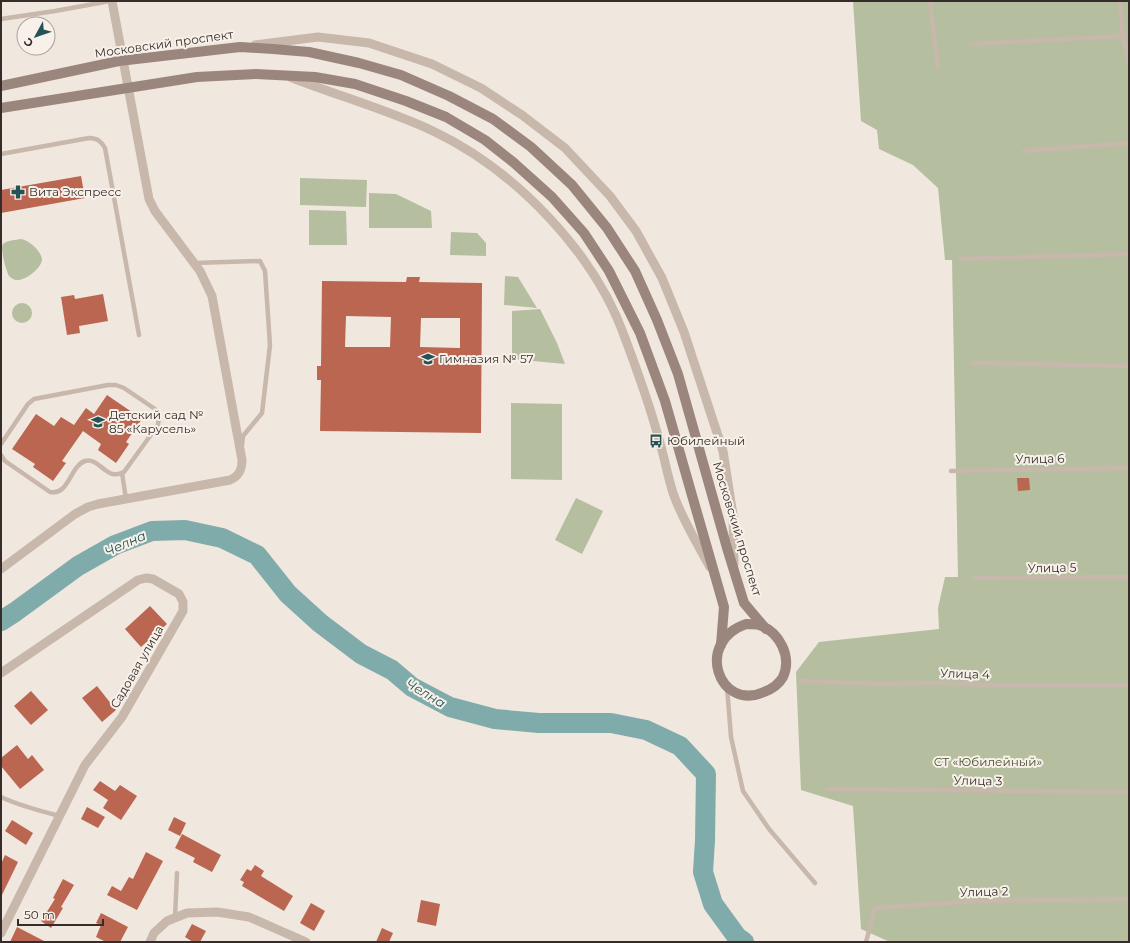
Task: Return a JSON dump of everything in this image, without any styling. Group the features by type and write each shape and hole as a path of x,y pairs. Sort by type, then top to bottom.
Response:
{"main road":[{"name":"Московский проспект","path":"4,85 124,61 240,47 309,52 359,63 401,75 449,96 493,119 531,147 572,185 608,228 635,271 657,320 678,374 744,603 766,629 774,634 785,651 785,672 781,681 772,688 762,693 744,695 727,687"},
{"path":"1,108 205,77 256,74 315,76 355,84 406,101 446,118 485,140 513,162 552,197 584,233 609,271 640,333 665,402 724,607 721,645 716,661 717,670 727,687"},
{"path":"721,645 731,631 746,624 758,625 766,629"}],"street":[{"path":"1,569 79,512 98,504 230,480 239,474 242,468 241,452 214,304 205,281 194,263 150,203 124,61 111,1"},
{"path":"240,47 318,37 369,43 432,64 481,88 522,115 565,148 610,196 636,231 662,278 684,332 723,451 733,515 734,571"},
{"path":"287,76 375,107 435,132 475,154 518,188 554,223 584,259 604,291 622,329 658,435 673,493 686,524 715,575"},
{"path":"1,114 20,108 86,96"},
{"name":"Садовая улица","path":"1,673 138,580 146,578 153,579 179,594 183,602 183,611 122,717 85,765 1,933"},
{"path":"150,942 154,933 158,929 175,918 187,913 217,912 249,917 306,942"}],"lane":[{"path":"1,19 111,1"},
{"path":"930,1 938,68"},
{"path":"1120,1 1123,36 1126,41 1129,64"},
{"path":"972,44 1123,36"},
{"path":"1,154 89,138 97,139 103,144 105,148 139,334"},
{"path":"1024,151 1129,143"},
{"path":"960,259 1129,254"},
{"path":"194,263 260,261 265,271 270,345 264,398 262,413 243,436 241,452"},
{"path":"973,363 1129,366"},
{"path":"1,444 28,404 34,399 108,385 116,385 124,388 155,409 159,417 158,425 127,470 122,474 110,473 93,462 85,461 77,467 60,491 53,493 5,461 1,455"},
{"name":"Улица 6","path":"950,471 1129,468"},
{"path":"122,474 126,499"},
{"name":"Улица 5","path":"975,578 1129,577"},
{"name":"Улица 4","path":"801,681 880,684 941,683 984,685 1129,685"},
{"path":"727,687 731,737 743,792 769,829 815,883"},
{"name":"Улица 3","path":"828,789 1129,792"},
{"path":"1,797 41,812 60,816"},
{"path":"175,918 177,873"},
{"name":"Улица 2","path":"866,942 875,908 977,901 1129,899"}],"green space":[{"name":"СТ «Юбилейный»","path":"853,1 1129,1 1129,942 890,942 861,929 853,806 801,790 796,672 819,642 939,629 938,608 945,577 958,577 952,260 945,260 938,188 913,165 879,149 877,130 861,121"},
{"path":"300,178 367,180 366,207 300,205"},
{"path":"369,193 396,194 431,211 432,228 369,228"},
{"path":"309,210 346,211 347,245 309,245"},
{"path":"451,232 477,233 486,243 486,256 450,255"},
{"path":"21,239 28,241 34,246 42,259 36,270 20,280 16,280 9,276 4,260 2,246 3,244 12,240"},
{"path":"505,276 518,277 537,308 504,305"},
{"path":"18,303 26,303 32,309 32,317 26,323 18,323 12,317 12,309"},
{"path":"540,309 557,343 565,364 512,359 512,311"},
{"path":"511,403 562,404 562,480 511,479"},
{"path":"576,498 603,511 582,554 555,540"}],"building":[{"path":"81,176 85,198 1,213 1,190"},
{"path":"407,277 420,277 419,282 482,283 481,433 320,431 321,380 317,380 317,366 321,366 322,281 406,282","holes":["346,316 391,317 390,347 345,347","421,318 460,318 460,348 420,347"]},
{"path":"103,294 108,321 79,326 80,333 67,335 61,297 74,295 75,299"},
{"path":"107,395 142,419 126,442 129,444 116,463 98,450 101,444 83,431 62,461 66,463 53,481 33,467 35,464 12,449 36,414 54,426 61,417 74,425 86,408 94,414"},
{"path":"1017,478 1029,478 1030,490 1018,491"},
{"path":"150,606 167,624 141,647 125,629"},
{"path":"97,686 116,710 102,722 82,698"},
{"path":"31,691 48,710 31,725 14,706"},
{"path":"17,745 28,759 32,755 44,770 20,789 1,766 1,758"},
{"path":"100,781 115,791 120,785 137,796 121,820 103,808 108,800 93,790"},
{"path":"87,807 105,817 98,828 81,819"},
{"path":"174,817 186,823 180,836 168,830"},
{"path":"12,820 33,833 26,845 5,831"},
{"path":"182,834 221,855 212,872 193,862 195,858 175,848"},
{"path":"146,852 163,861 137,910 107,895 112,886 121,891 129,877 133,879"},
{"path":"5,855 18,862 1,897 1,864"},
{"path":"255,865 264,871 261,876 293,896 284,911 242,886 244,882 240,880 247,869 251,871"},
{"path":"63,879 74,885 51,928 41,921 55,899 53,898"},
{"path":"421,900 440,904 436,926 417,922"},
{"path":"311,903 325,911 314,931 300,923"},
{"path":"101,913 128,927 120,942 106,942 96,937 101,925 96,923"},
{"path":"192,924 206,931 200,942 193,942 185,937"},
{"path":"17,927 46,942 10,942"},
{"path":"382,928 393,933 389,942 376,942"}],"waterway":[{"name":"Челна","path":"1,621 78,566 115,545 152,531 185,530 222,538 257,555 288,594 320,623 361,654 392,670 412,687 450,707 495,719 539,723 611,723 646,730 680,746 706,774 703,872 713,904 737,937 744,942"}],"place":[{"name":"Вита Экспресс","path":"18,192"},
{"name":"Гимназия № 57","path":"428,359"},
{"name":"Детский сад № 85 «Карусель»","path":"98,422"},
{"name":"Юбилейный","path":"656,441"}]}
